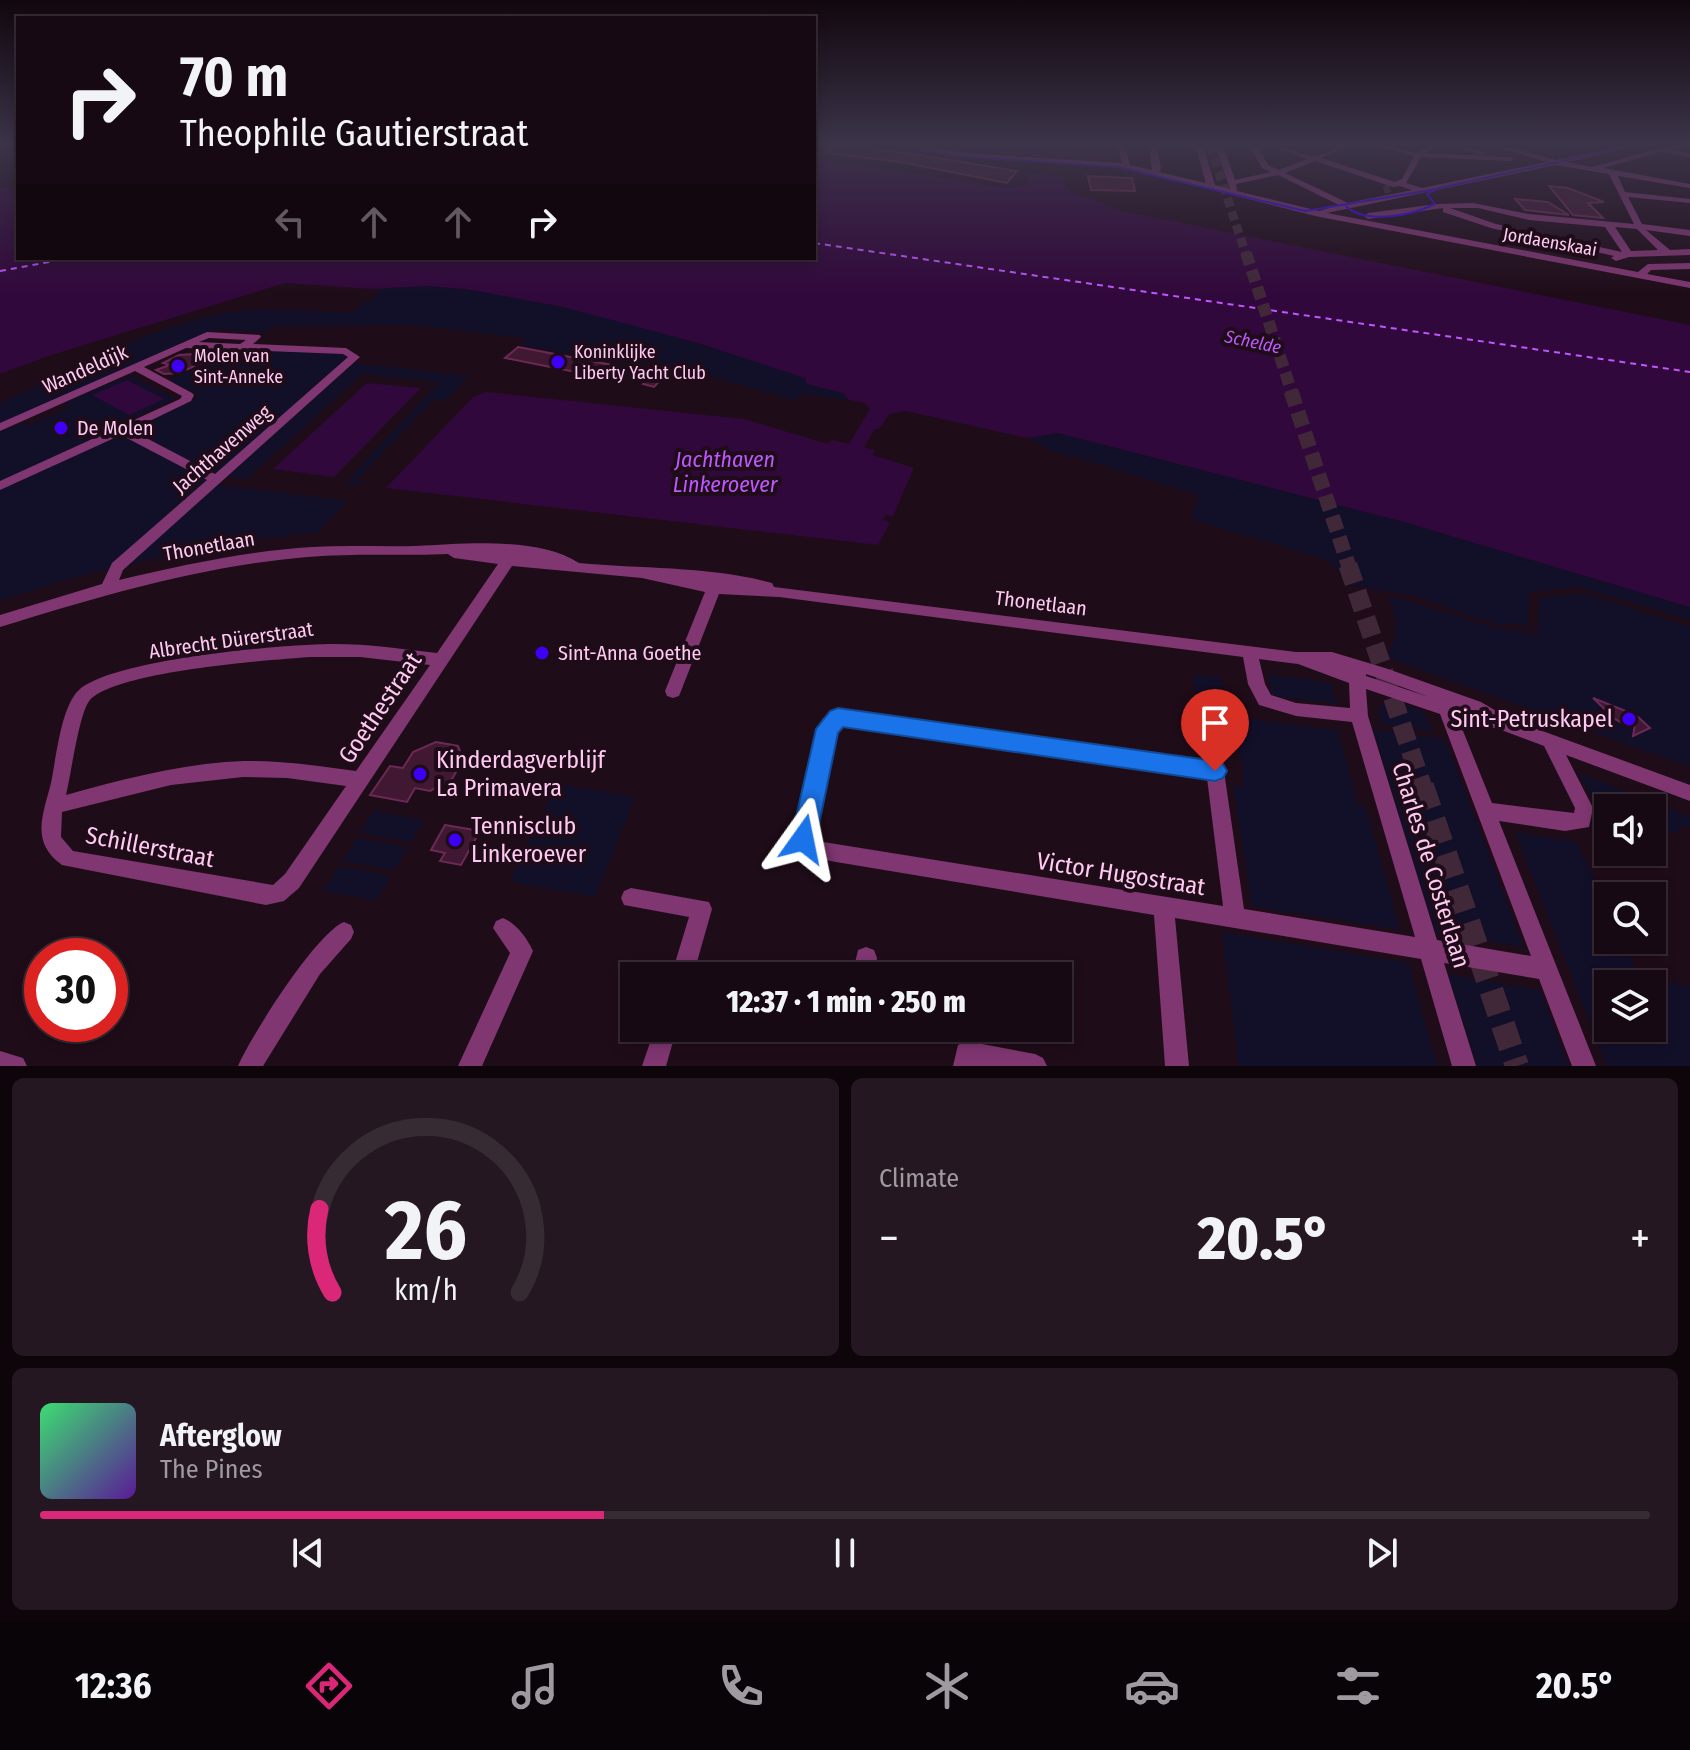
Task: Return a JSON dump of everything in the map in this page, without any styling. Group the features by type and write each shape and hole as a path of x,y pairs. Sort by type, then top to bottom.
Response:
{"street":[{"name":"Jordaenskaai","path":"1236,195 1690,285"},
{"path":"1324,195 1346,205 1353,213 1377,217 1451,204 1481,206 1529,217 1690,233"},
{"path":"1315,213 1409,195 1462,215 1588,253"},
{"path":"1432,195 1451,204 1462,215"},
{"path":"1623,195 1638,226 1656,246 1667,252"},
{"path":"1630,195 1690,201"},
{"path":"1472,240 1529,217"},
{"path":"1608,224 1626,255"},
{"path":"1546,241 1626,255 1654,266"},
{"path":"1538,256 1546,241"},
{"path":"1599,267 1602,263 1626,255 1690,252"},
{"path":"1640,275 1642,270 1654,266 1690,266"},
{"name":"Jachthavenweg","path":"108,588 117,567 355,357 346,351 185,345"},
{"name":"Wandeldijk","path":"0,427 185,345"},
{"path":"0,486 185,401 188,395 136,367"},
{"path":"121,430 217,480"},
{"name":"Thonetlaan","path":"0,621 108,588 221,564 309,552 430,550 510,557 548,567 573,565 641,573 675,584 716,583 1296,658 1357,671 1447,703 1473,719 1504,724 1690,793"},
{"name":"Goethestraat","path":"292,881 510,557"},
{"path":"673,691 716,583"},
{"name":"Albrecht Dürerstraat","path":"80,699 97,686 149,672 291,651 367,651 441,660"},
{"path":"1250,652 1259,691 1265,700 1275,705 1359,716"},
{"name":"Charles de Costerlaan","path":"1357,671 1359,716 1464,1066"},
{"name":"Schillerstraat","path":"80,699 54,806 50,839 56,851 69,859 266,895 277,894 292,881"},
{"path":"1447,703 1484,810 1584,1066"},
{"name":"Victor Hugostraat","path":"1235,919 1215,771 843,717 833,720 827,729 803,839 812,849 1235,919 1547,969"},
{"path":"1484,810 1565,822 1582,821 1584,808 1551,742"},
{"path":"54,806 124,788 242,769 302,771 360,780"},
{"path":"631,898 702,909 686,962"},
{"path":"1164,907 1177,1066"},
{"path":"470,1066 522,951 503,928"},
{"path":"250,1066 312,966 344,932"},
{"path":"654,1066 662,1042"},
{"path":"965,1066 966,1053 1035,1066"},
{"path":"0,1063 15,1066"}],"shaded area":[{"path":"427,286 524,299 619,321 806,378 815,386 838,391 849,400 803,394 793,400 690,370 680,379 670,376 676,367 649,362 643,368 521,345 527,338 409,325 274,326 267,332 217,330 0,425 0,403 168,328 242,311 354,312 363,302 371,302 380,289"},
{"path":"234,349 344,353 349,356 226,476 354,363 469,376 445,401 433,400 357,480 365,481 362,484 346,482 439,382 362,374 247,479 226,477 218,485 347,501 318,532 211,546 76,577 0,600 0,489 194,400 197,394 169,380"},
{"name":"De Molen","path":"130,375 175,399 0,482 0,432 23,422 30,425 70,407 64,403"},
{"path":"1058,433 1404,522 1690,607 1690,620 1578,587 1529,592 1528,627 1515,623 1502,626 1407,594 1347,585 1326,560 1191,519 1199,495 1054,451 1027,438"},
{"path":"1583,594 1690,627 1690,767 1386,657 1396,634 1394,612 1388,595 1506,631 1518,630 1538,637 1539,597"},
{"path":"1193,674 1221,678 1228,722 1198,718"},
{"path":"1268,674 1331,683 1337,704 1272,696"},
{"path":"1395,700 1423,711 1434,731 1381,724 1378,714 1380,707 1385,702"},
{"path":"1234,717 1338,730 1358,805 1366,807 1400,930 1252,906 1233,785 1245,786"},
{"path":"1373,729 1445,739 1524,947 1436,933"},
{"path":"1579,773 1632,794 1594,794 1594,802"},
{"path":"557,784 635,797 595,897 509,881"},
{"path":"1666,807 1690,817 1690,827 1678,826 1683,834 1666,831"},
{"path":"374,811 424,820 411,842 360,833"},
{"path":"1515,832 1577,842 1596,882 1594,954 1629,954 1636,970 1594,970 1594,1033"},
{"path":"357,838 408,847 394,870 342,861"},
{"path":"339,866 391,876 377,900 323,891"},
{"path":"1222,932 1409,963 1437,1066 1239,1066"},
{"path":"1448,974 1540,990 1569,1066 1477,1066"},
{"path":"1666,982 1690,986 1690,1066 1607,1066 1598,1042 1666,1042"}],"water":[{"path":"0,195 16,195 16,260 816,260 816,195 1079,195 1118,210 1690,325 1690,607 1404,522 1058,433 1027,438 906,411 889,414 864,447 875,450 873,455 914,468 893,516 886,515 883,520 890,522 878,545 386,488 473,397 487,392 744,419 828,444 832,440 849,444 870,409 865,403 849,400 843,393 807,384 805,378 698,343 563,307 466,289 427,286 372,289 285,283 48,356 0,374"},
{"path":"127,380 164,399 129,415 92,395"},
{"path":"367,383 421,388 334,477 273,469"}],"building":[{"path":"1556,195 1585,195 1604,202 1588,203 1603,218 1573,215"},
{"path":"1515,199 1548,202 1569,215 1525,210"},
{"name":"Koninklijke Liberty Yacht Club","path":"518,347 612,365 600,377 505,358"},
{"name":"Molen van Sint-Anneke","path":"194,354 208,360 179,373 164,374 156,370 170,365 163,363 179,355"},
{"path":"652,367 670,370 654,387 643,384 649,377 643,376"},
{"name":"Sint-Petruskapel","path":"1593,698 1636,715 1650,728 1633,736 1635,724 1627,726 1615,719"},
{"name":"Kinderdagverblijf La Primavera","path":"436,742 458,746 463,760 452,779 430,791 415,788 407,802 370,795 390,766 403,768 413,752"},
{"name":"Tennisclub Linkeroever","path":"445,825 480,831 461,865 440,861 445,853 431,850"}],"ferry route":[{"path":"816,243 1690,372"},
{"path":"0,271 60,260"}],"tunnel":[{"path":"1226,195 1246,255"},
{"path":"1246,253 1292,393"},
{"path":"1291,391 1349,567"},
{"path":"1348,565 1423,788"},
{"path":"1422,786 1517,1066"}],"tram line":[{"path":"1236,195 1305,211 1403,195"},
{"path":"1346,206 1365,215 1389,216 1414,212 1435,204 1428,195"}],"place":[{"name":"Koninklijke Liberty Yacht Club","path":"558,362"},
{"name":"Molen van Sint-Anneke","path":"178,366"},
{"name":"De Molen","path":"61,428"},
{"name":"Sint-Anna Goethe","path":"542,653"},
{"name":"Sint-Petruskapel","path":"1629,719"},
{"name":"Kinderdagverblijf La Primavera","path":"420,774"},
{"name":"Tennisclub Linkeroever","path":"455,840"}],"route":[{"path":"803,839 827,729 829,723 838,717 1215,771"}],"water label":[{"name":"Schelde","path":"1253,342"},
{"name":"Jachthaven Linkeroever","path":"725,472"}]}
